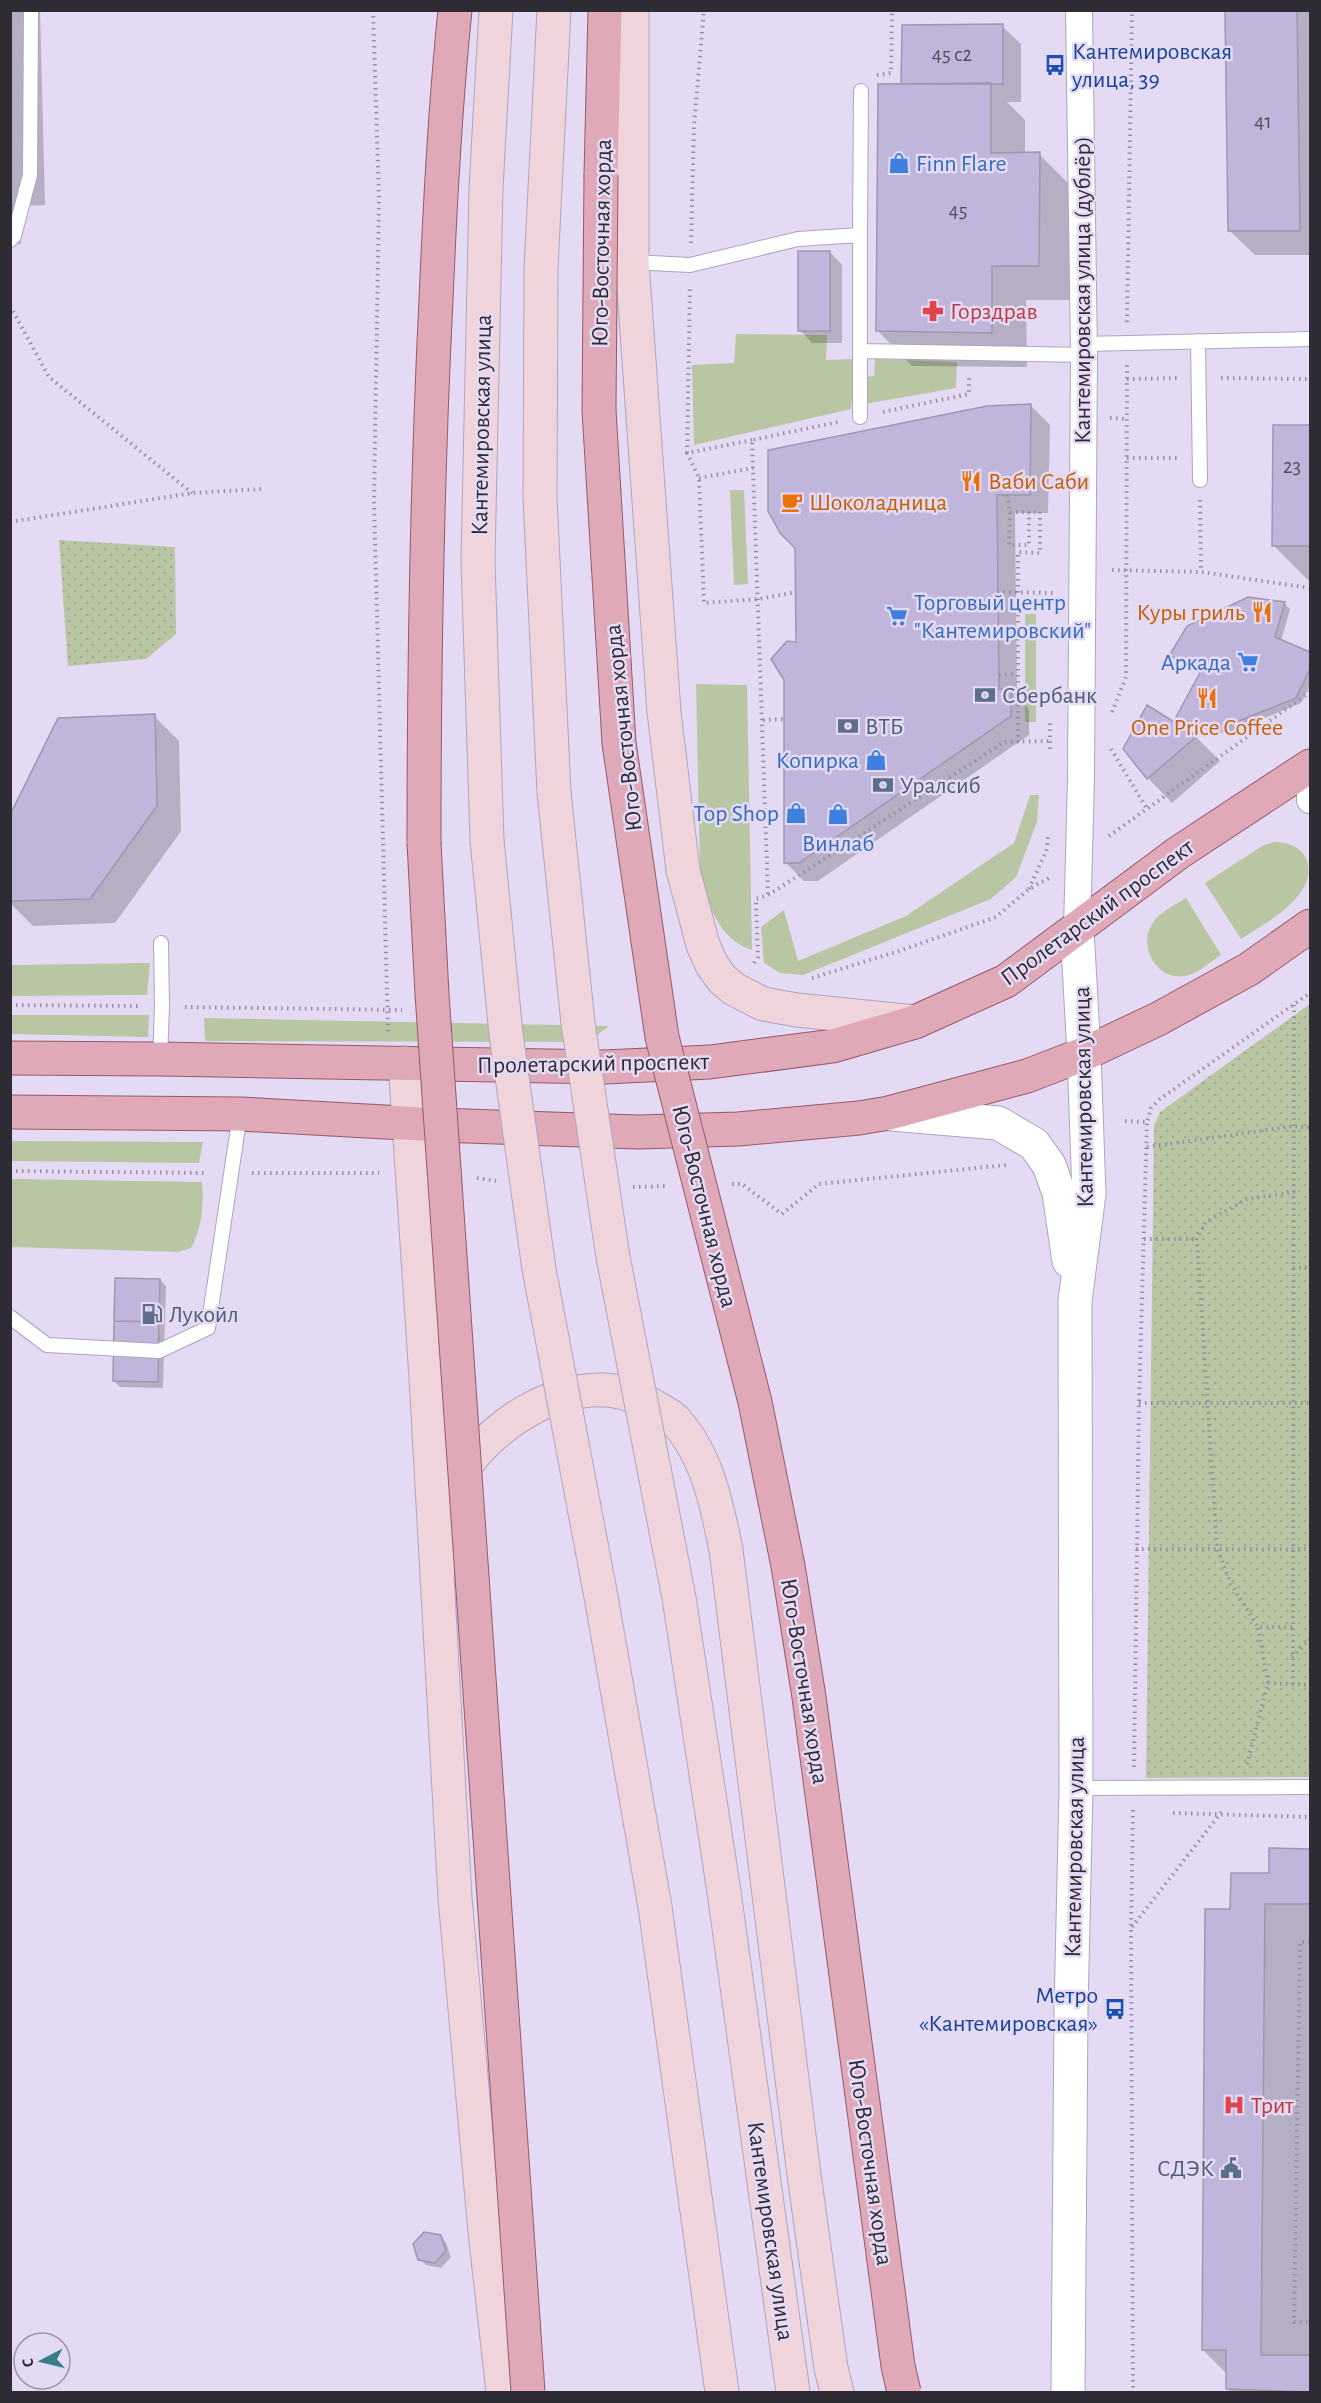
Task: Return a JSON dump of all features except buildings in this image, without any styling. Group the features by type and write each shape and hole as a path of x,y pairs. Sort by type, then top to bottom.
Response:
{"main road":[{"path":"455,10 445,109 430,411 424,657 424,843 528,2392"},
{"name":"Кантемировская улица","path":"496,10 486,188 478,561 487,840 506,1034 539,1269 602,1602 655,1907 722,2392"},
{"name":"Кантемировская улица","path":"554,10 541,268 540,497 554,792 578,1023 613,1257 679,1598 724,1892 793,2392"},
{"name":"Юго-Восточная хорда","path":"605,10 599,410 619,743 662,1037 755,1402 788,1566 810,1697 898,2366 904,2392"},
{"path":"632,10 632,262 664,712 683,870 704,945 712,965 722,979 734,989 764,1004 796,1010 915,1022"},
{"name":"Пролетарский проспект","path":"10,1058 605,1067 710,1062 833,1046 915,1022 1006,981 1186,848 1311,766"},
{"path":"10,1112 240,1114 407,1124 638,1132 738,1129 889,1113 1027,1076 1084,1054 1158,1019 1249,969 1311,926"},
{"path":"397,1063 407,1124 425,1367 455,1898 485,2232 503,2392"},
{"path":"437,1578 442,1534 451,1499 468,1462 502,1427 544,1402 574,1392 613,1390 641,1398 674,1419 699,1456 715,1498 726,1550 806,2186 831,2368 837,2392"},
{"path":"485,2232 520,2348 541,2392"}],"street":[{"name":"Кантемировская улица (дублёр)","path":"1077,929 1081,766 1084,350 1079,10"},
{"path":"1311,791 1311,800"},
{"name":"Кантемировская улица","path":"1068,2392 1071,2011 1076,1788 1075,1301 1089,1194 1077,929"},
{"name":"Кантемировская улица","path":"889,1113 998,1123 1034,1144 1049,1165 1059,1193 1075,1301"}],"lane":[{"path":"10,240 14,236 30,175 31,10"},
{"path":"860,417 861,91"},
{"path":"632,262 690,264 798,239 860,235"},
{"path":"860,351 1084,350 1126,344 1311,339"},
{"path":"1198,341 1200,480"},
{"path":"160,1059 161,943"},
{"path":"10,1317 47,1345 159,1351 208,1328 240,1114"},
{"path":"1076,1788 1311,1787"}],"path":[{"path":"373,10 379,198 374,500 387,1010 397,1063"},
{"path":"694,125 704,10"},
{"path":"861,91 872,76 891,73 892,10"},
{"path":"1112,720 1112,710 1126,677 1126,344 1132,10"},
{"path":"10,306 49,377 192,493"},
{"path":"796,592 759,599 704,603 699,478 687,453 969,394"},
{"path":"752,441 768,895"},
{"path":"1127,458 1200,458"},
{"path":"699,478 753,468"},
{"path":"1200,480 1201,572"},
{"path":"10,522 192,493 262,489"},
{"path":"1006,495 1010,512 1009,545 1029,545 1029,512"},
{"path":"1010,512 1040,512 1040,553 1018,552 1018,741"},
{"path":"1127,571 1201,572 1311,588"},
{"path":"997,592 1053,593"},
{"path":"999,675 1017,674"},
{"path":"806,980 996,917 1029,889 1078,862 1122,825 1147,810 1311,692"},
{"path":"762,720 783,719"},
{"path":"1111,740 1111,750 1147,810"},
{"path":"748,970 758,957 756,898 768,895 1004,742 1049,741"},
{"path":"1133,2392 1131,1928 1136,1548 1146,1122 1151,1108 1160,1099 1311,993"},
{"path":"10,1005 410,1010"},
{"path":"1293,1684 1294,1005"},
{"path":"1125,1121 1146,1122"},
{"path":"1147,1147 1294,1126 1311,1128"},
{"path":"782,1214 819,1184 1010,1165"},
{"path":"1295,1192 1247,1198 1206,1222 1197,1239 1217,1548 1231,1584 1258,1627 1268,1683 1311,1685"},
{"path":"1143,1239 1197,1239"},
{"path":"1293,1268 1311,1267"},
{"path":"1139,1403 1311,1403"},
{"path":"1136,1548 1311,1549"},
{"path":"1258,1627 1292,1628"},
{"path":"1292,1657 1311,1639"},
{"path":"1133,1812 1144,1812"},
{"path":"1166,1813 1311,1817"},
{"path":"1311,1942 1300,1942 1294,2322 1311,2322"}],"green space":[{"path":"736,334 827,335 826,360 855,359 851,409 694,445 692,365 734,363"},
{"path":"875,359 957,362 956,388 865,404 864,377 874,376"},
{"path":"730,490 744,490 748,584 734,585"},
{"path":"59,540 175,547 176,634 146,659 68,666"},
{"path":"1025,614 1036,614 1036,722 1025,722"},
{"path":"696,684 747,685 752,950 731,938 716,919 700,872"},
{"path":"1030,795 1039,795 1037,822 1016,877 991,899 803,975 780,973 764,963 761,927 784,910 798,961 906,916 1014,843"},
{"path":"1275,842 1293,846 1306,858 1308,871 1306,884 1288,906 1241,939 1205,883 1264,845"},
{"path":"1186,898 1221,955 1193,974 1178,976 1168,974 1154,962 1149,953 1148,933 1158,916"},
{"path":"150,963 147,995 11,996 11,965"},
{"path":"1310,1004 1310,1777 1146,1778 1154,1126 1160,1112"},
{"path":"11,1015 149,1015 148,1037 11,1034"},
{"path":"204,1018 609,1026 590,1040 571,1042 205,1041"},
{"path":"11,1141 203,1142 199,1163 11,1161"},
{"path":"11,1179 202,1182 200,1224 191,1248 178,1252 11,1247"}],"place":[{"name":"Кантемировская улица, 39","path":"1055,65"},
{"name":"Finn Flare","path":"899,163"},
{"name":"Горздрав","path":"933,311"},
{"name":"Ваби Саби","path":"971,481"},
{"name":"Шоколадница","path":"792,502"},
{"name":"Куры гриль","path":"1262,612"},
{"name":"Торговый центр \"Кантемировский\"","path":"897,616"},
{"name":"Аркада","path":"1248,662"},
{"name":"Сбербанк","path":"985,695"},
{"name":"One Price Coffee","path":"1207,698"},
{"name":"ВТБ","path":"848,726"},
{"name":"Копирка","path":"876,760"},
{"name":"Уралсиб","path":"883,785"},
{"name":"Top Shop","path":"796,813"},
{"name":"Винлаб","path":"838,814"},
{"name":"Лукойл","path":"152,1314"},
{"name":"Метро «Кантемировская»","path":"1115,2009"},
{"name":"Трит","path":"1234,2105"},
{"name":"СДЭК","path":"1231,2168"}]}
